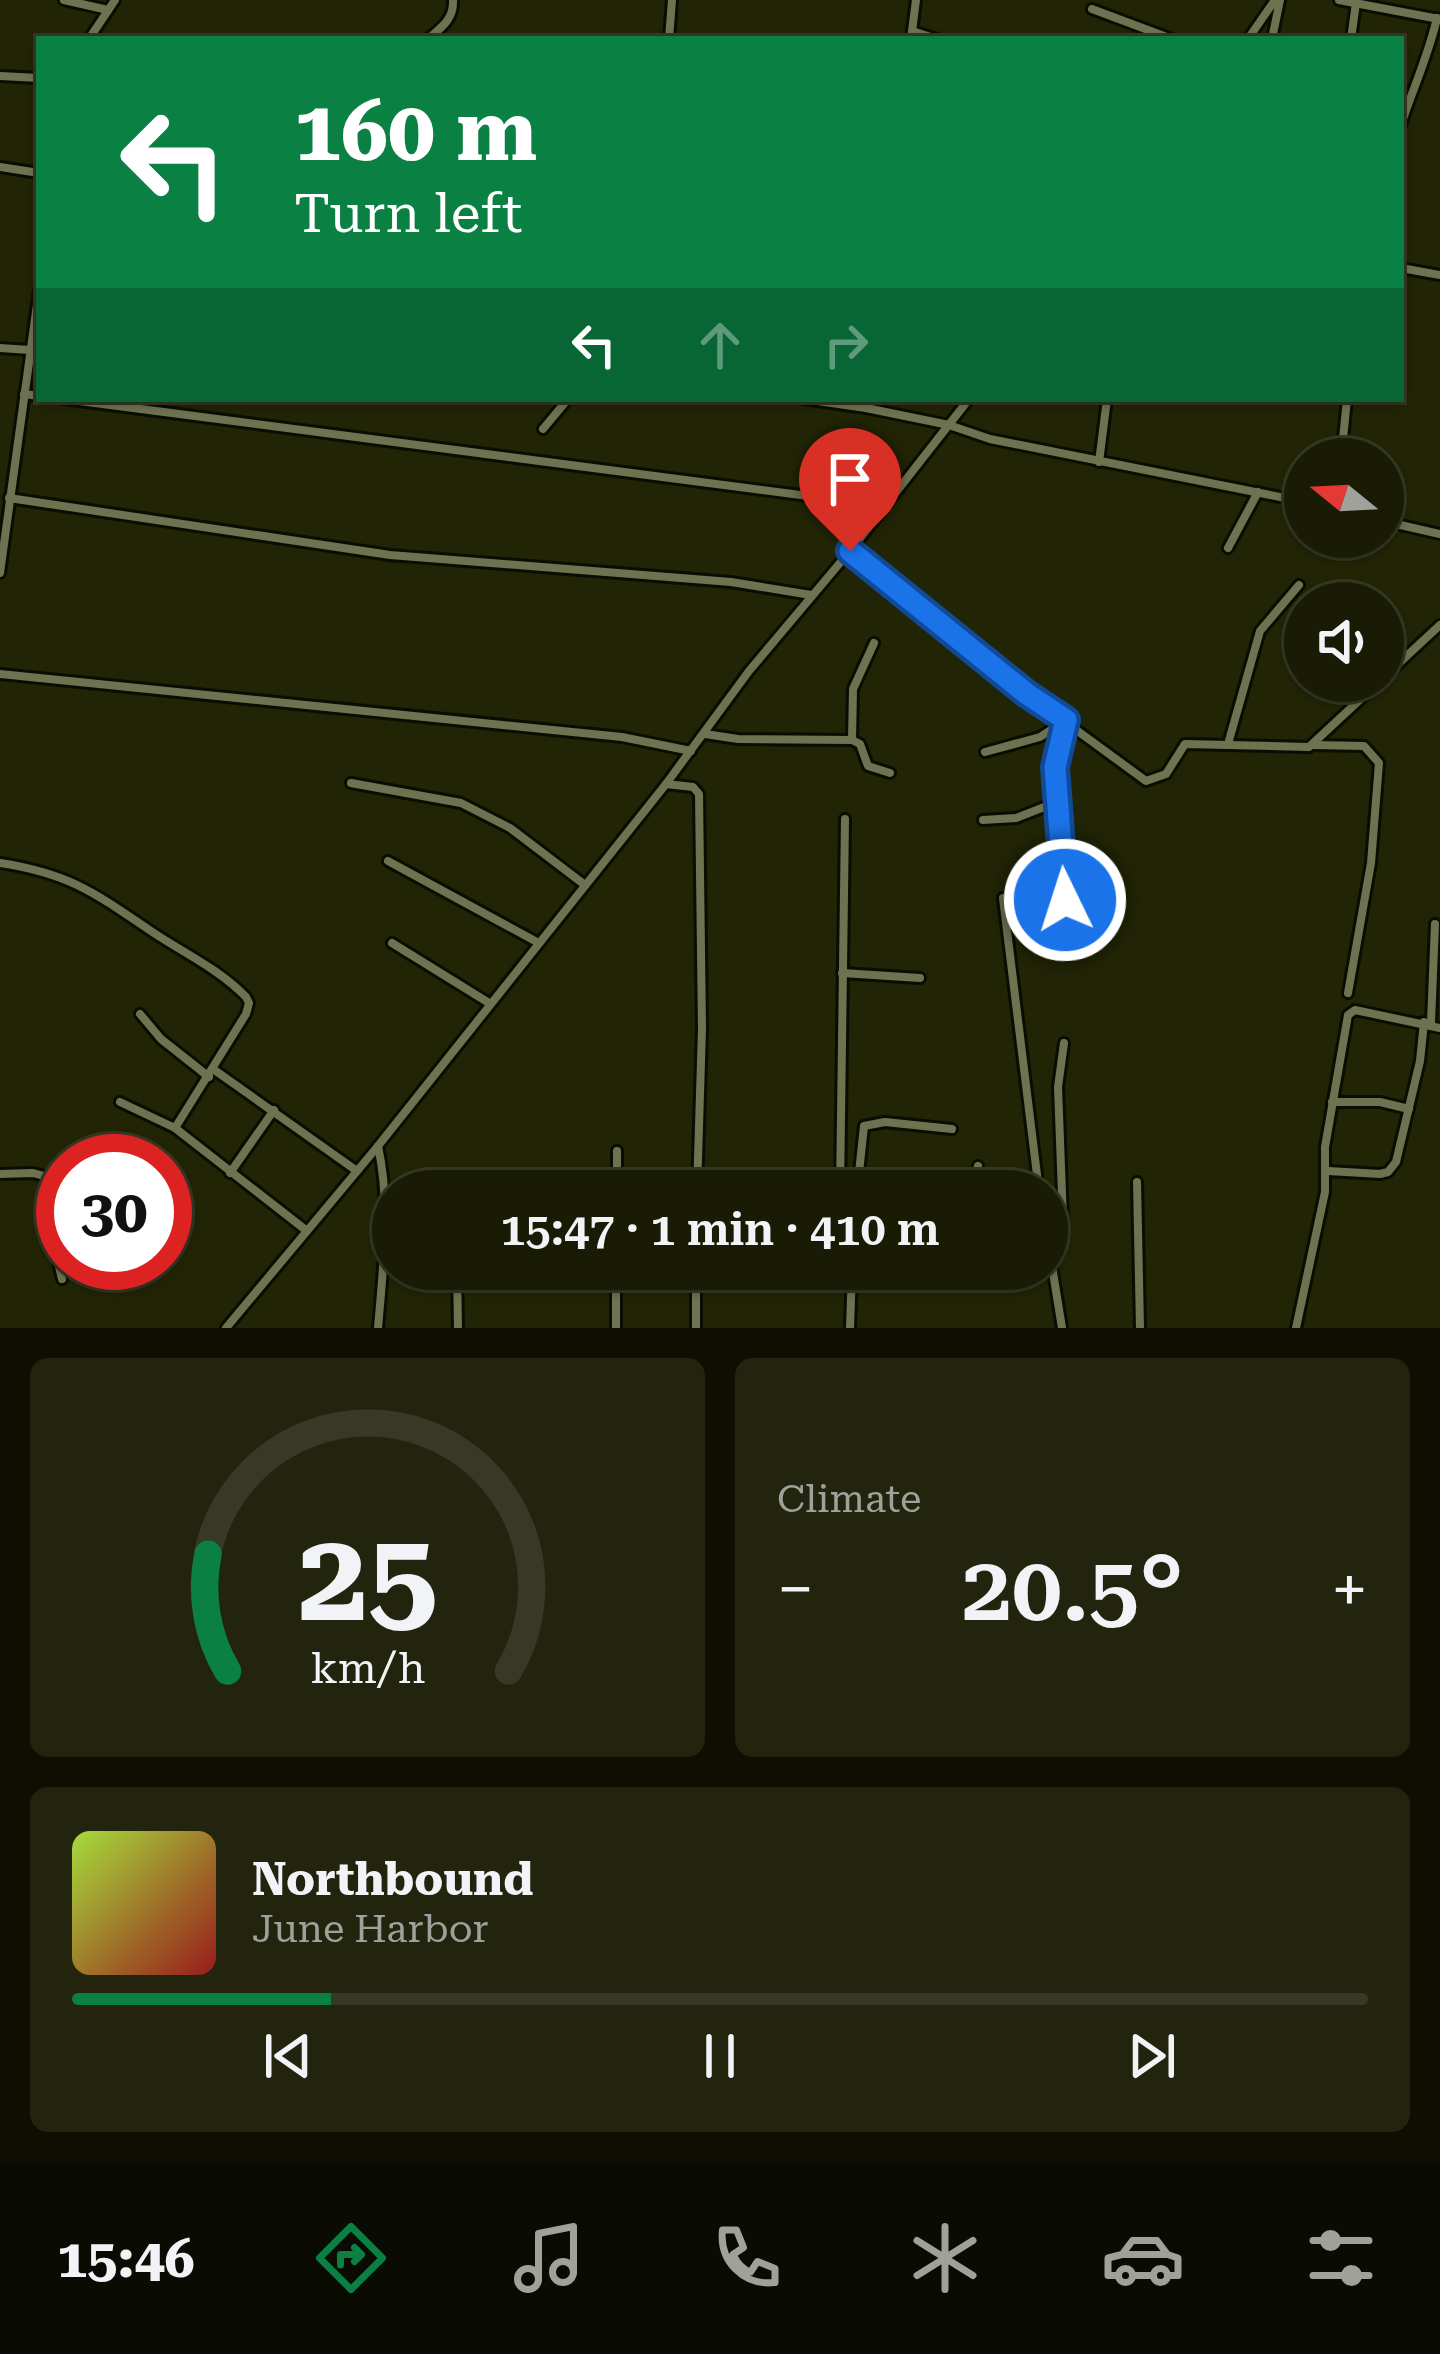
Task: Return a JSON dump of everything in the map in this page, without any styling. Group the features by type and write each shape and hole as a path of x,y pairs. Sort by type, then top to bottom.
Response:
{"street":[{"path":"64,0 108,10"},
{"path":"91,36 115,0"},
{"path":"431,36 452,14 453,0"},
{"path":"669,36 672,0"},
{"path":"912,35 916,0"},
{"path":"1250,36 1278,0"},
{"path":"1272,36 1278,0"},
{"path":"1340,0 1438,19 1426,65 1404,115"},
{"path":"1351,36 1356,3"},
{"path":"1092,9 1164,36"},
{"path":"0,76 36,78"},
{"path":"0,167 36,173"},
{"path":"1404,268 1440,274"},
{"path":"0,573 36,310"},
{"path":"0,347 30,350"},
{"path":"24,394 36,396"},
{"path":"87,402 885,506"},
{"path":"543,429 566,402"},
{"path":"226,1328 378,1146 691,752 749,671 967,402"},
{"path":"1099,462 1107,402"},
{"path":"1342,438 1347,402"},
{"path":"865,404 990,439 1284,498"},
{"path":"1228,548 1258,492"},
{"path":"6,503 390,555 731,582 812,595"},
{"path":"1404,526 1440,535"},
{"path":"850,551 1027,694 1146,781 1166,774 1185,744 1364,746 1379,763 1372,863 1348,993"},
{"path":"1228,744 1260,631 1284,603"},
{"path":"1404,659 1440,625"},
{"path":"852,740 853,689 874,643"},
{"path":"0,674 622,737 691,752"},
{"path":"1312,745 1358,702"},
{"path":"986,752 1040,737 1066,720"},
{"path":"1063,915 1056,756 1066,720"},
{"path":"705,734 738,739 852,740 860,744 868,766 890,772"},
{"path":"351,784 461,803 510,829 585,885"},
{"path":"666,784 693,787 699,794 699,1170"},
{"path":"983,820 1016,818 1057,802"},
{"path":"840,1170 845,819"},
{"path":"388,861 537,942"},
{"path":"0,863 50,872 84,886 246,997 249,1008 175,1128"},
{"path":"1003,898 1036,1170"},
{"path":"1328,1171 1388,1172 1396,1162 1432,1024 1436,925"},
{"path":"392,943 489,1003"},
{"path":"842,973 920,978"},
{"path":"1296,1328 1328,1171 1325,1147 1351,1011 1432,1024"},
{"path":"140,1013 161,1039 274,1110 358,1171"},
{"path":"1061,1170 1058,1087 1064,1043"},
{"path":"121,1102 175,1128 307,1231"},
{"path":"1332,1102 1379,1102 1409,1109"},
{"path":"230,1173 274,1110"},
{"path":"859,1170 864,1126 885,1122 952,1129"},
{"path":"378,1146 384,1174 385,1240 378,1328"},
{"path":"617,1150 617,1170"},
{"path":"977,1170 978,1166"},
{"path":"0,1174 36,1174"},
{"path":"1136,1182 1140,1328"},
{"path":"457,1290 458,1328"},
{"path":"616,1290 616,1328"},
{"path":"696,1328 697,1290"},
{"path":"850,1328 851,1290"},
{"path":"1055,1290 1061,1328"}],"route":[{"path":"850,551 890,587 1066,720 1055,767 1065,900"}]}
